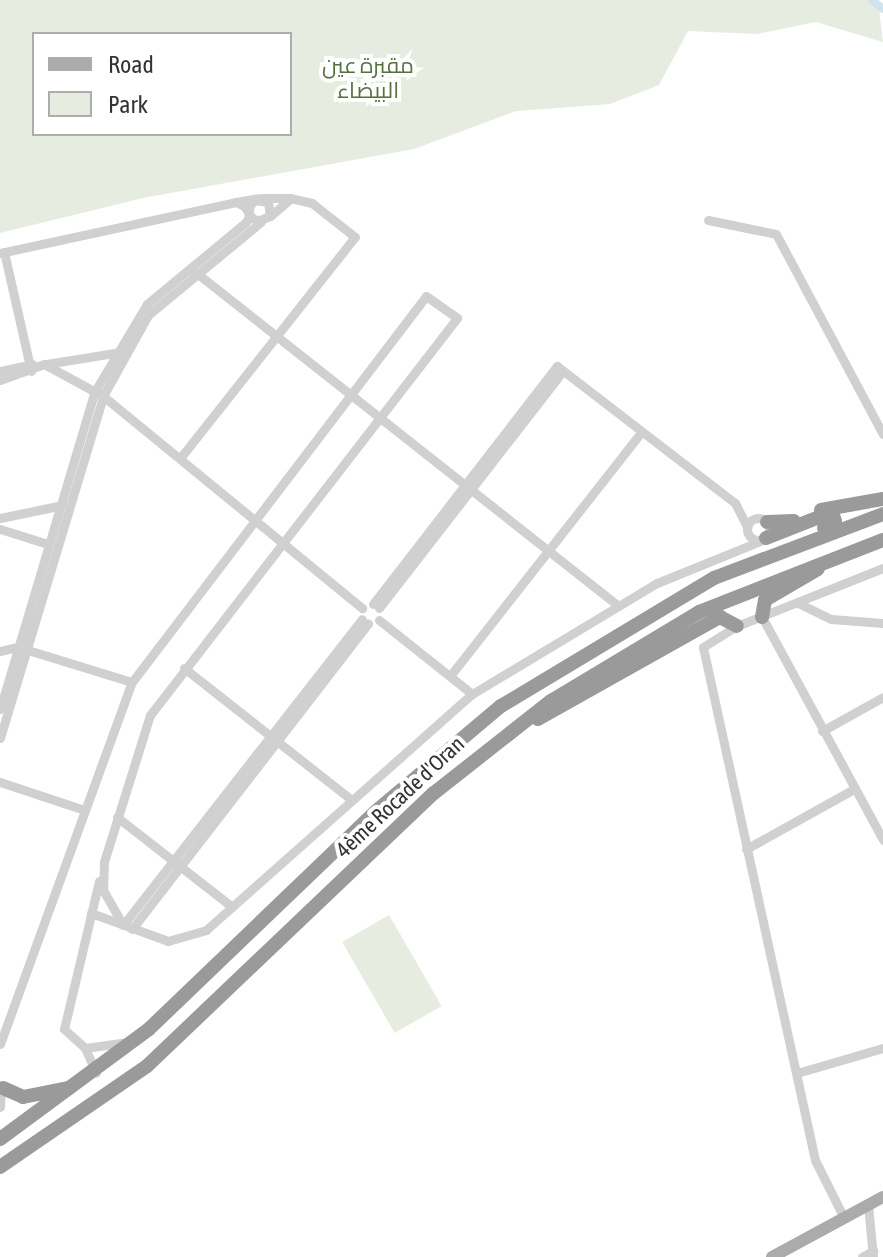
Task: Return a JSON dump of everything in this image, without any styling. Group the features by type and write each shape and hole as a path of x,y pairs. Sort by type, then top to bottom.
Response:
{"highway":[{"path":"764,520 883,499"},
{"path":"764,539 832,512 832,523 800,542"},
{"name":"4ème Rocade d'Oran","path":"0,1139 93,1076 137,1040 473,727 631,622 800,542 883,514"},
{"name":"4ème Rocade d'Oran","path":"0,1167 147,1066 492,743 655,636 777,576 883,540"},
{"path":"762,617 772,595 853,550"},
{"path":"492,743 688,632 720,617 737,626"},
{"path":"2,1086 37,1097 93,1076"}],"main road":[{"path":"772,1257 883,1197"}],"street":[{"path":"99,394 141,324 260,198"},
{"path":"260,198 267,218"},
{"path":"30,368 2,253 260,198 291,198 312,203 355,237 181,457"},
{"path":"0,709 22,648 63,505 115,353 147,304 291,198"},
{"path":"236,202 249,213 267,218"},
{"path":"708,220 776,234 883,434"},
{"path":"194,271 275,338 616,604"},
{"path":"0,1044 132,682 426,296 457,318 150,715 104,862 63,1018 67,1036 85,1048 93,1076"},
{"path":"0,380 44,364 115,353"},
{"path":"44,364 99,394 181,457 362,608 365,621"},
{"path":"0,371 30,368"},
{"path":"362,608 376,606 560,368 735,503 764,520"},
{"path":"450,676 641,432"},
{"path":"735,503 747,530 764,539"},
{"path":"0,518 63,505"},
{"path":"0,738 48,544 63,505"},
{"path":"729,552 747,530 764,520"},
{"path":"764,520 764,539"},
{"path":"0,529 48,544"},
{"path":"91,913 127,927 182,940 232,907 348,797 472,694 616,604 764,539"},
{"path":"844,1218 822,1179 703,654 707,640 883,568"},
{"path":"798,603 831,619 883,623"},
{"path":"376,606 379,620 472,694"},
{"path":"762,617 883,840"},
{"path":"127,927 365,621 379,620"},
{"path":"0,651 22,648 132,682"},
{"path":"184,668 348,797"},
{"path":"822,731 883,697"},
{"path":"0,782 84,810"},
{"path":"746,849 854,789"},
{"path":"117,817 232,907"},
{"path":"104,862 103,890 127,927"},
{"path":"85,1048 137,1040"},
{"path":"797,1073 883,1048"},
{"path":"0,1107 2,1086"},
{"path":"862,1257 873,1254 868,1205"}],"green space":[{"name":"مقبرة عين البيضاء","path":"0,0 878,0 883,42 816,22 757,34 688,31 659,85 610,104 516,111 414,149 143,198 0,233"},
{"path":"389,915 442,1006 395,1033 342,942"}],"waterway":[{"path":"872,0 883,9"}]}
